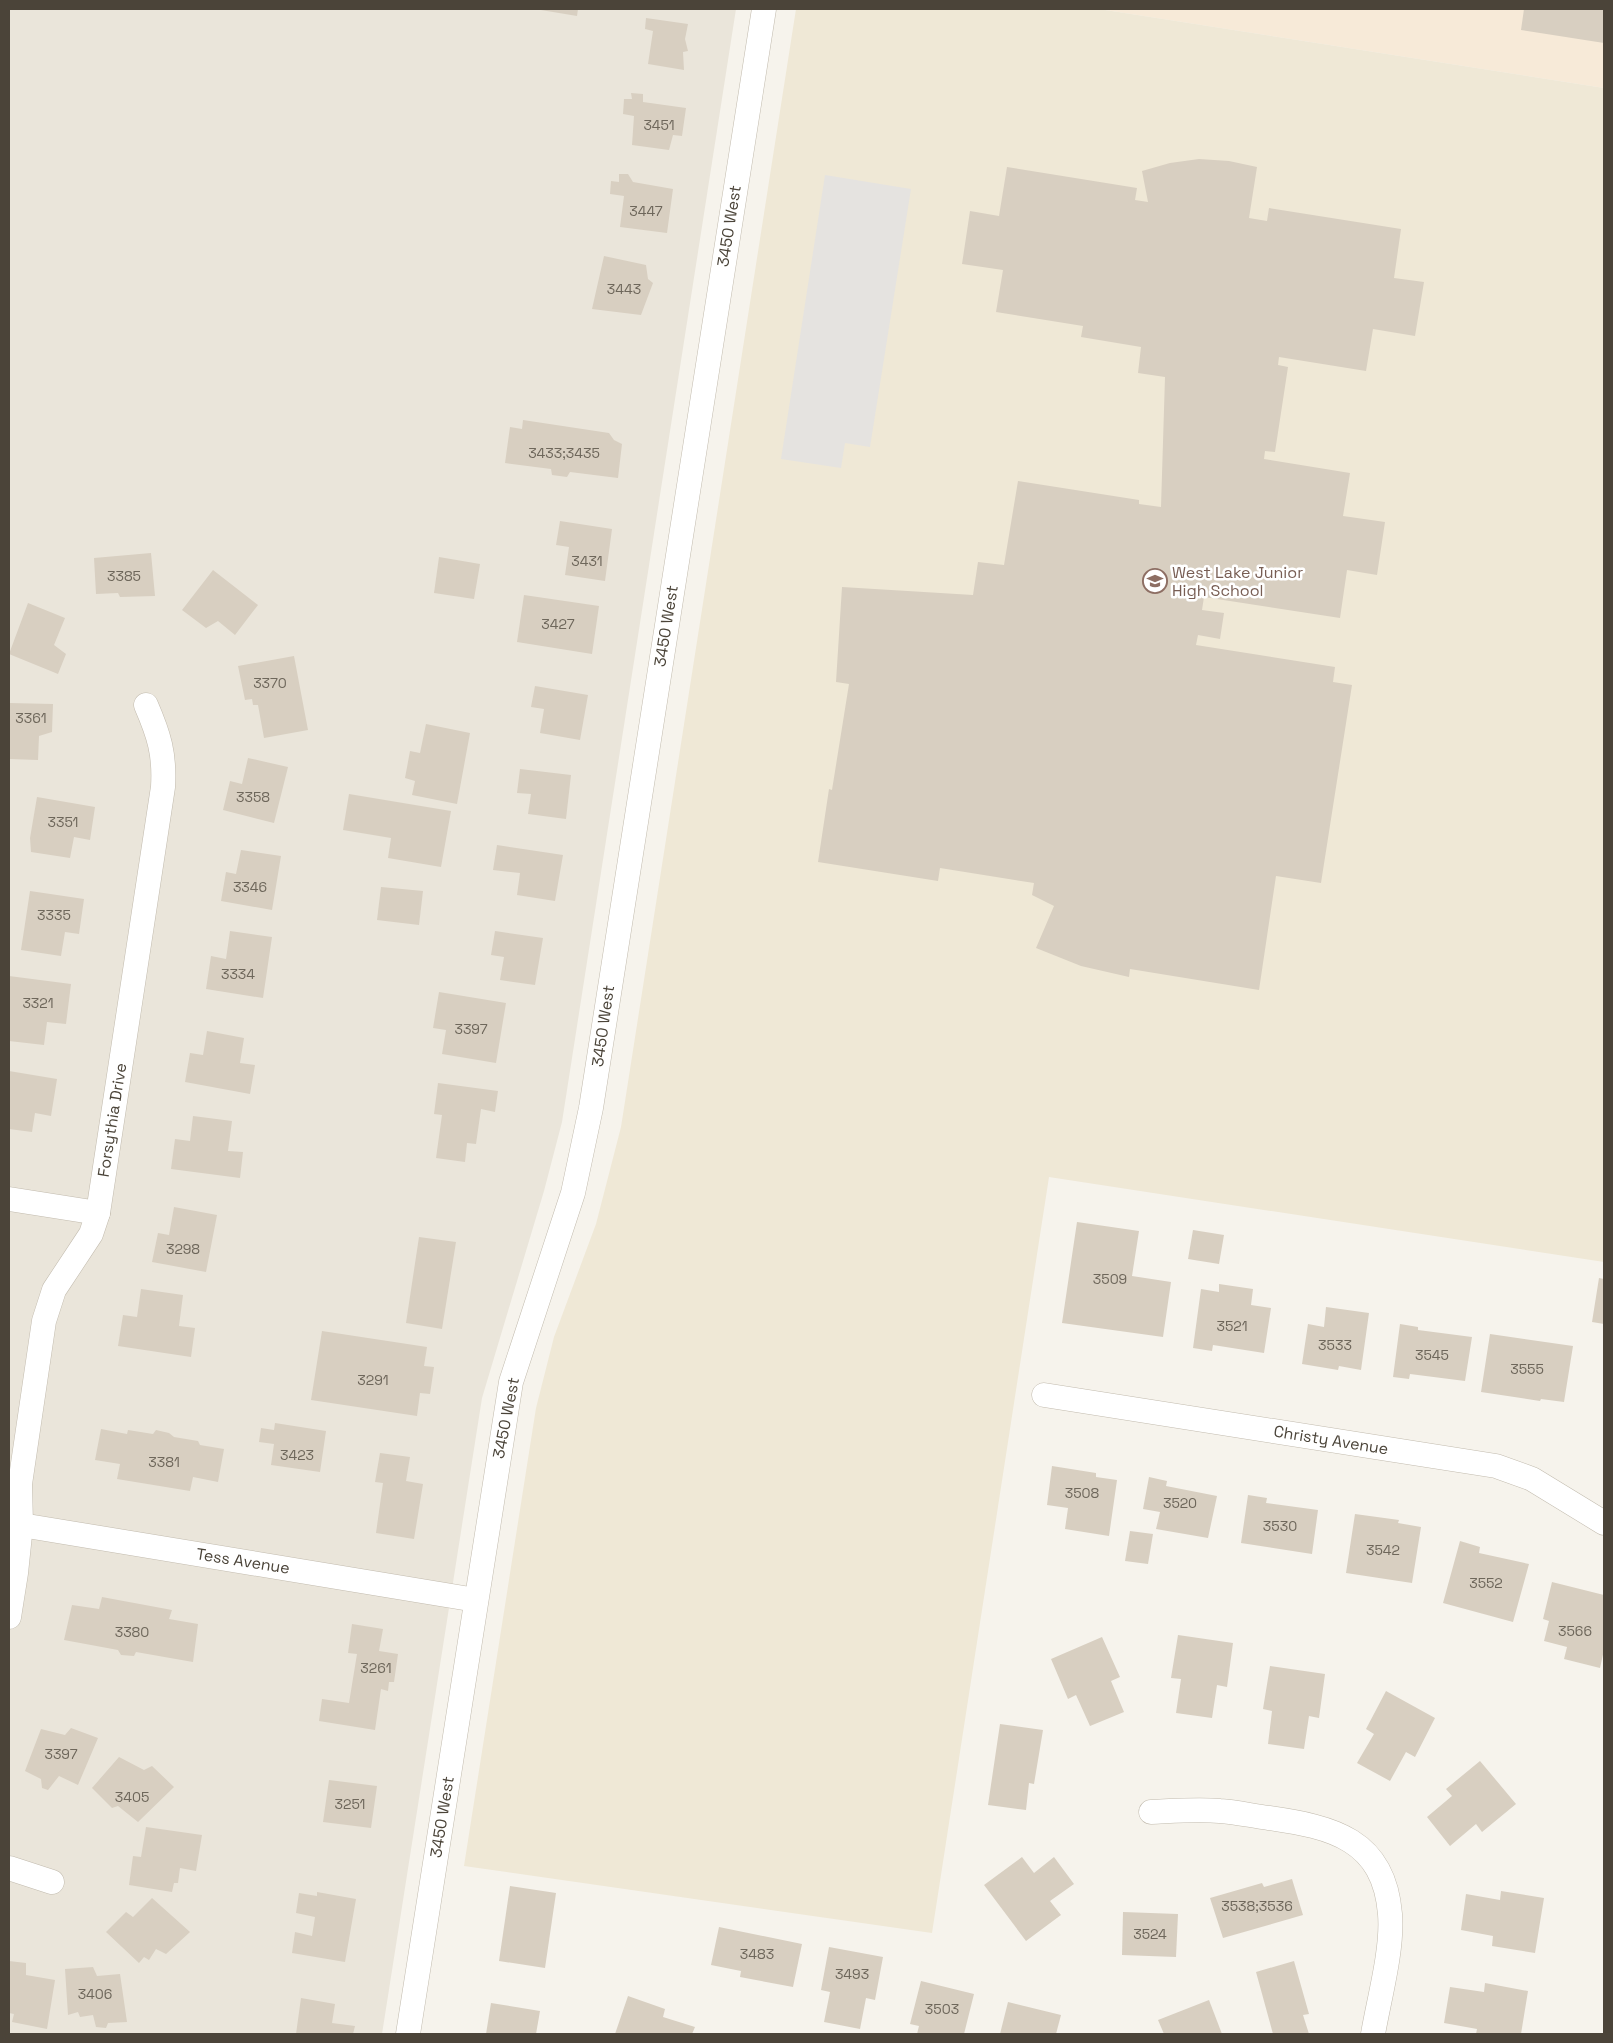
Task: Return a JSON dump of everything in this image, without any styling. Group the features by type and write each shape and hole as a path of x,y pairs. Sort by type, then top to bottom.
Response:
{"street":[{"name":"3450 West","path":"408,2034 511,1382 572,1193 592,1108 764,9"},
{"name":"Forsythia Drive","path":"9,1617 16,1573 15,1524 47,1306 54,1290 91,1234 98,1213 164,787 164,762 159,736 146,705"},
{"path":"9,1199 98,1213"},
{"name":"Christy Avenue","path":"1044,1395 1496,1466 1532,1479 1604,1523"},
{"name":"Tess Avenue","path":"15,1524 476,1600"},
{"path":"1151,1812 1220,1811 1305,1823 1341,1834 1357,1845 1372,1860 1388,1895 1390,1915 1390,1937 1373,2034"},
{"path":"9,1868 52,1882"}],"shaded area":[{"path":"9,9 736,9 562,1122 544,1191 482,1398 382,2034 9,2034"},
{"name":"West Lake Junior High School","path":"796,9 1099,9 1604,88 1604,1262 1049,1177 932,1933 464,1866 536,1408 554,1337 596,1224 621,1127"},
{"path":"1099,9 1604,9 1604,88"},
{"path":"825,175 911,189 870,447 845,443 841,468 781,459"}],"building":[{"path":"535,9 578,9 577,16"},
{"path":"1524,9 1604,9 1604,43 1521,30"},
{"path":"646,18 688,24 685,39 688,51 683,52 684,70 648,64 653,31 645,29"},
{"path":"631,93 643,94 643,102 686,108 682,136 673,135 669,150 632,145 634,116 623,114 624,99 632,99"},
{"path":"1199,159 1229,161 1257,167 1249,218 1267,221 1269,208 1401,229 1394,278 1424,282 1415,336 1373,329 1366,371 1279,357 1278,365 1288,367 1275,452 1265,451 1264,459 1350,473 1343,516 1385,522 1377,575 1347,570 1340,618 1204,597 1202,610 1224,613 1220,639 1198,635 1196,645 1335,667 1333,682 1352,685 1321,883 1276,876 1259,990 1130,969 1129,977 1081,966 1036,948 1054,906 1032,895 1034,883 940,868 938,881 818,862 829,789 832,790 849,684 836,682 842,587 973,595 978,562 1004,565 1018,481 1139,500 1139,504 1161,507 1165,377 1138,373 1141,347 1081,337 1083,326 996,312 1003,270 962,264 970,211 999,216 1007,167 1137,188 1135,200 1148,202 1142,171 1170,163"},
{"path":"619,174 628,174 633,182 673,189 667,233 620,227 624,196 610,194 611,181 619,182"},
{"path":"604,256 646,265 648,279 653,283 641,315 592,309"},
{"path":"523,420 609,433 614,440 622,444 618,478 570,472 567,477 552,475 551,469 505,463 510,427 522,429"},
{"path":"560,521 612,529 605,581 565,575 569,547 556,545"},
{"path":"151,553 155,596 120,597 118,593 96,594 94,558"},
{"path":"439,557 480,564 474,599 434,593"},
{"path":"213,570 258,605 235,635 218,621 206,628 182,610"},
{"path":"524,595 599,606 592,654 517,642"},
{"path":"28,603 65,618 54,645 66,654 58,674 9,654"},
{"path":"294,656 308,730 264,738 258,705 253,705 252,699 245,700 238,666"},
{"path":"535,686 588,695 580,740 540,733 544,709 531,707"},
{"path":"9,703 53,704 52,732 39,736 38,760 9,759"},
{"path":"426,724 470,733 457,804 412,795 415,781 405,778 410,751 420,753"},
{"path":"248,758 288,767 274,823 223,810 230,781 242,784"},
{"path":"520,769 571,775 566,819 528,814 531,794 517,793"},
{"path":"349,794 451,811 441,867 388,858 391,838 343,830"},
{"path":"37,797 95,807 90,840 74,837 70,858 31,852 30,838"},
{"path":"497,845 563,855 555,901 517,895 520,873 493,870"},
{"path":"241,850 281,856 272,910 221,901 226,872 236,874"},
{"path":"381,887 423,891 419,925 377,920"},
{"path":"30,891 84,899 79,934 65,932 61,956 21,950"},
{"path":"230,931 272,937 263,998 206,989 211,956 226,959"},
{"path":"495,931 543,938 535,985 500,980 504,957 491,955"},
{"path":"9,976 71,984 66,1024 47,1022 44,1045 9,1041"},
{"path":"439,992 506,1003 496,1063 442,1054 446,1030 433,1028"},
{"path":"207,1031 244,1038 240,1063 255,1065 250,1094 185,1082 190,1053 203,1055"},
{"path":"9,1071 57,1079 51,1116 35,1113 32,1132 9,1129"},
{"path":"438,1083 498,1091 495,1112 481,1109 476,1144 467,1143 465,1162 436,1158 442,1115 434,1114"},
{"path":"193,1116 232,1121 228,1151 243,1152 240,1178 171,1169 175,1139 190,1141"},
{"path":"174,1207 217,1215 206,1272 152,1262 158,1233 169,1235"},
{"path":"1077,1222 1139,1231 1132,1276 1171,1282 1163,1337 1062,1323"},
{"path":"1193,1230 1224,1235 1219,1264 1188,1259"},
{"path":"419,1237 456,1242 442,1329 406,1323"},
{"path":"1599,1278 1604,1279 1604,1324 1592,1322"},
{"path":"1219,1284 1253,1289 1251,1305 1271,1308 1264,1353 1213,1345 1212,1351 1193,1348 1201,1289 1219,1292"},
{"path":"141,1289 183,1295 179,1326 195,1328 191,1357 118,1346 123,1315 137,1317"},
{"path":"1326,1307 1369,1313 1361,1370 1339,1366 1338,1370 1302,1364 1308,1324 1324,1327"},
{"path":"1400,1324 1418,1327 1418,1330 1472,1337 1465,1381 1410,1374 1409,1379 1393,1377"},
{"path":"322,1331 427,1347 424,1366 434,1367 430,1394 420,1393 417,1416 311,1400"},
{"path":"1490,1334 1573,1346 1564,1402 1541,1399 1540,1401 1481,1392"},
{"path":"275,1423 326,1431 320,1472 271,1465 274,1444 259,1442 261,1428 274,1430"},
{"path":"101,1429 127,1434 128,1430 153,1434 156,1430 169,1433 174,1437 198,1441 200,1445 224,1449 218,1482 193,1477 190,1491 117,1479 120,1464 95,1460"},
{"path":"380,1453 410,1457 406,1481 423,1484 414,1539 376,1533 383,1483 375,1482"},
{"path":"1052,1466 1096,1473 1096,1477 1117,1480 1109,1536 1065,1529 1068,1508 1047,1505"},
{"path":"1149,1477 1167,1481 1166,1486 1217,1496 1208,1538 1156,1529 1160,1512 1143,1509"},
{"path":"1248,1495 1267,1498 1266,1503 1318,1510 1312,1554 1241,1543"},
{"path":"1355,1514 1399,1520 1398,1523 1421,1527 1412,1583 1346,1573"},
{"path":"1130,1531 1153,1534 1148,1564 1125,1561"},
{"path":"1460,1541 1480,1547 1479,1553 1529,1564 1513,1622 1443,1603"},
{"path":"1552,1582 1604,1595 1604,1650 1600,1668 1564,1659 1567,1647 1544,1641 1549,1621 1543,1619"},
{"path":"102,1597 172,1610 169,1619 198,1624 193,1662 136,1652 134,1656 121,1655 118,1650 64,1640 72,1605 99,1609"},
{"path":"352,1624 383,1629 379,1651 398,1654 394,1682 389,1682 388,1691 381,1689 375,1730 319,1721 322,1699 349,1703 357,1654 348,1653"},
{"path":"1178,1635 1233,1643 1227,1687 1217,1685 1212,1718 1176,1713 1181,1679 1171,1678"},
{"path":"1102,1637 1120,1677 1111,1681 1124,1712 1090,1726 1076,1695 1068,1699 1051,1659"},
{"path":"1270,1666 1325,1674 1319,1718 1309,1716 1304,1749 1268,1744 1272,1711 1263,1709"},
{"path":"1386,1691 1435,1718 1415,1757 1406,1752 1390,1781 1357,1763 1374,1734 1366,1729"},
{"path":"1000,1724 1043,1730 1034,1784 1029,1783 1026,1810 988,1805"},
{"path":"71,1728 98,1738 78,1785 59,1776 48,1790 42,1788 41,1779 25,1771 41,1729 65,1735"},
{"path":"119,1757 144,1770 152,1766 174,1787 138,1822 118,1806 112,1808 92,1788"},
{"path":"1480,1761 1516,1804 1482,1832 1476,1824 1450,1846 1427,1817 1452,1796 1446,1789"},
{"path":"329,1780 377,1786 371,1828 323,1822"},
{"path":"146,1827 202,1835 196,1871 180,1868 178,1883 174,1883 172,1892 129,1885 133,1856 141,1857"},
{"path":"1022,1857 1034,1873 1054,1857 1074,1884 1050,1901 1061,1915 1026,1941 984,1885"},
{"path":"1292,1879 1303,1915 1223,1938 1210,1898 1262,1883 1264,1887"},
{"path":"510,1886 556,1893 545,1968 499,1961"},
{"path":"1501,1891 1544,1898 1535,1953 1492,1946 1493,1936 1461,1930 1466,1894 1500,1900"},
{"path":"317,1892 356,1899 345,1962 292,1953 295,1932 312,1936 315,1917 296,1913 299,1893 317,1896"},
{"path":"152,1898 190,1932 166,1954 156,1949 149,1960 144,1957 139,1963 106,1932 126,1912 133,1917"},
{"path":"1123,1912 1178,1914 1176,1957 1122,1955"},
{"path":"719,1927 802,1944 793,1987 740,1977 741,1971 711,1965"},
{"path":"829,1947 883,1957 875,2000 866,1998 860,2029 824,2022 830,1992 821,1990"},
{"path":"9,1961 26,1963 26,1975 55,1980 47,2029 12,2022 14,2014 9,2013"},
{"path":"1294,1961 1309,2014 1303,2015 1309,2034 1273,2034 1256,1972"},
{"path":"93,1967 97,1976 120,1974 127,2022 108,2023 106,2028 96,2027 93,2015 80,2017 78,2012 68,2015 65,1969"},
{"path":"921,1981 974,1994 964,2034 917,2034 919,2026 910,2024"},
{"path":"1485,1983 1528,1991 1521,2034 1476,2034 1477,2029 1444,2023 1450,1987 1484,1992"},
{"path":"628,1996 665,2009 663,2017 695,2027 692,2034 615,2034"},
{"path":"301,1998 335,2004 332,2023 355,2026 353,2034 296,2034"},
{"path":"1209,2000 1222,2034 1164,2034 1158,2020"},
{"path":"1008,2002 1061,2015 1056,2034 1000,2034"},
{"path":"491,2003 540,2011 536,2034 486,2034"}],"place":[{"name":"West Lake Junior High School","path":"1155,581"}]}
